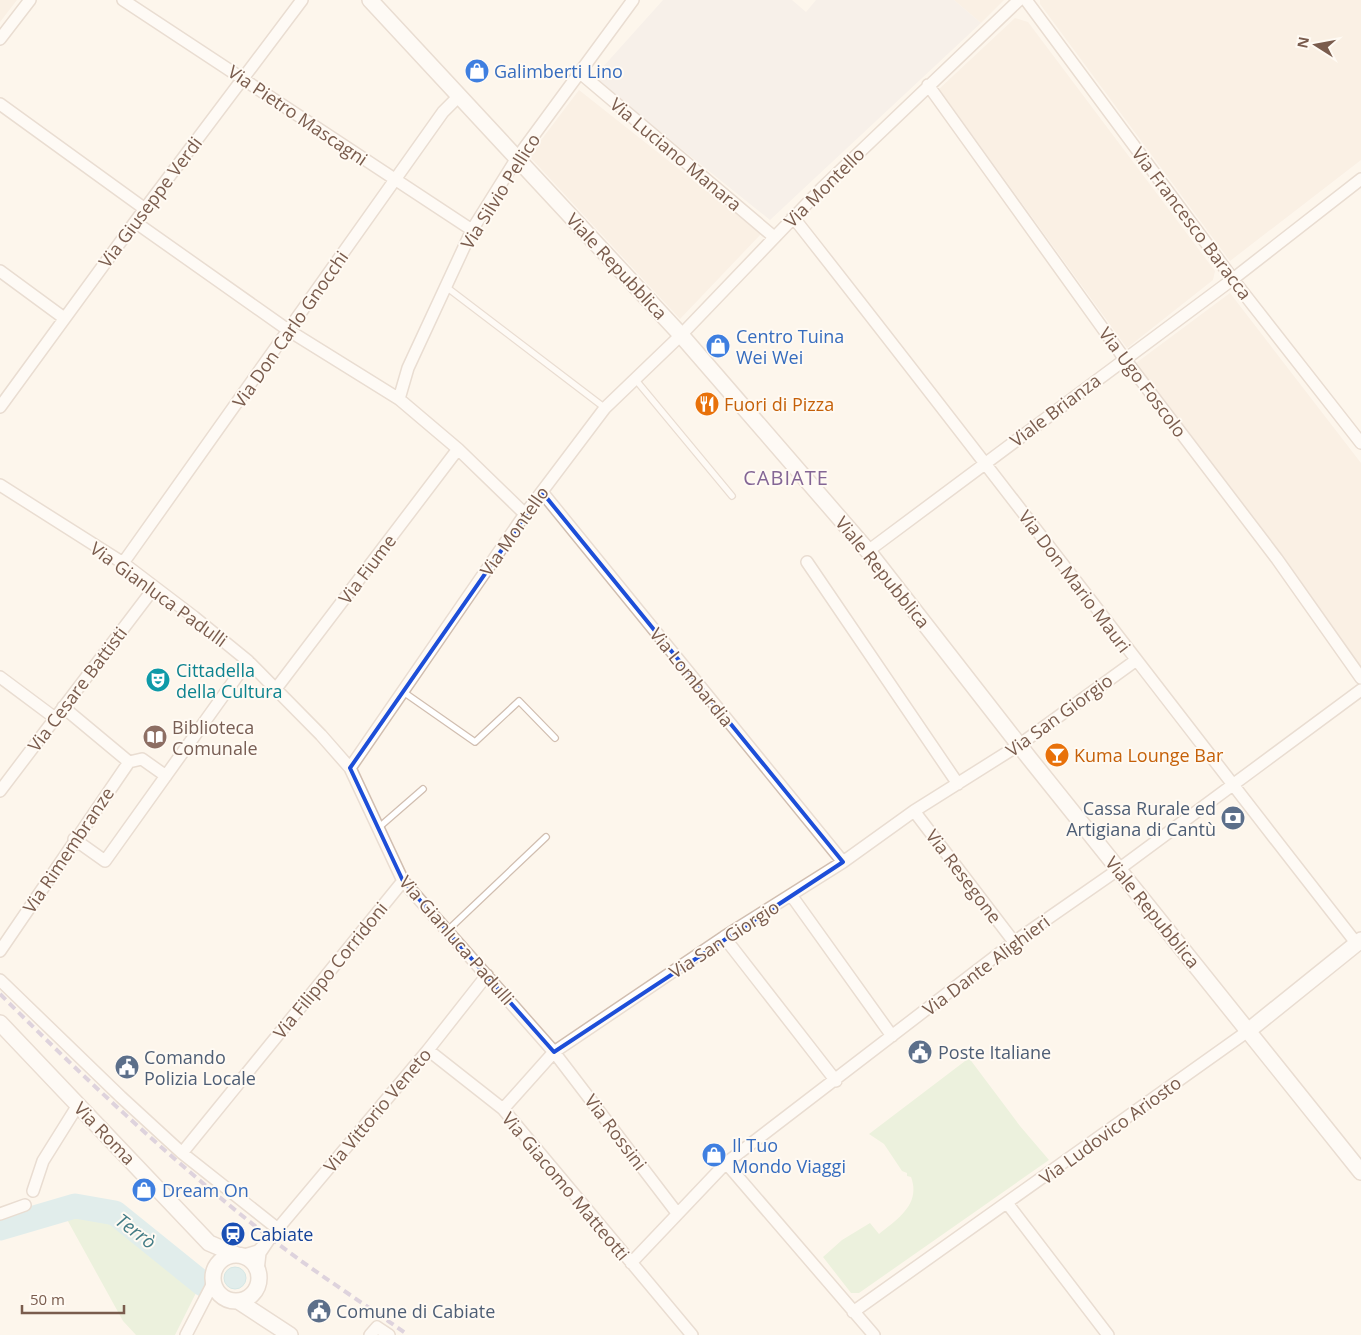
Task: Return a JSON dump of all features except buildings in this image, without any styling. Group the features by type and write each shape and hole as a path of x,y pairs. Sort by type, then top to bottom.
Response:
{"street":[{"path":"0,39 30,0"},
{"name":"Via Pietro Mascagni","path":"123,0 472,230"},
{"name":"Via Giuseppe Verdi","path":"0,407 145,208 302,0"},
{"name":"Viale Repubblica","path":"370,0 681,335 868,551 1019,745 1361,1172"},
{"name":"Via Silvio Pellico","path":"399,399 408,368 472,230 517,158 633,0"},
{"name":"Via Montello","path":"350,768 525,514 605,408 681,335 774,237 928,84 1019,0"},
{"name":"Via Francesco Baracca","path":"1026,0 1233,279 1361,443"},
{"name":"Via Luciano Manara","path":"579,72 774,237"},
{"name":"Via Ugo Foscolo","path":"928,84 1124,358 1277,559 1361,678"},
{"name":"Via Don Carlo Gnocchi","path":"123,564 443,112 459,96"},
{"path":"0,104 145,208"},
{"name":"Viale Brianza","path":"868,551 1124,358 1233,279 1361,179"},
{"name":"Via Don Mario Mauri","path":"793,218 986,462 1135,661 1359,942"},
{"path":"135,222 288,330 399,399 458,449 525,514"},
{"path":"0,271 64,318"},
{"name":"Via Fiume","path":"275,690 458,449"},
{"name":"Via Gianluca Padulli","path":"0,485 123,564 248,661 350,768 403,881 554,1052"},
{"name":"Via Lombardia","path":"542,492 843,862"},
{"path":"807,562 958,784"},
{"name":"Via Cesare Battisti","path":"0,791 154,588"},
{"path":"74,839 104,861 248,661"},
{"name":"Via San Giorgio","path":"503,1109 554,1052 724,937 843,862 914,811 1019,745 1135,661"},
{"path":"0,677 55,718"},
{"name":"Via Dante Alighieri","path":"631,1263 726,1163 836,1081 1014,942 1119,869 1361,690"},
{"path":"63,707 129,762 142,759 166,776"},
{"name":"Via Rimembranze","path":"0,951 74,839 129,762"},
{"name":"Via Resegone","path":"914,811 1014,942"},
{"name":"Via Filippo Corridoni","path":"182,1153 403,881"},
{"path":"791,895 892,1036"},
{"path":"724,937 836,1081"},
{"name":"Via Ludovico Ariosto","path":"853,1312 1248,1031 1359,942"},
{"name":"Via Vittorio Veneto","path":"257,1279 260,1253 266,1244 428,1050 487,974"},
{"path":"0,980 182,1153 278,1229"},
{"name":"Via Roma","path":"0,1023 209,1243 239,1255"},
{"name":"Via Giacomo Matteotti","path":"428,1050 503,1109 687,1333"},
{"name":"Via Rossini","path":"554,1052 677,1213"},
{"path":"33,1191 43,1161 78,1105"},
{"path":"726,1163 874,1335"},
{"path":"1008,1203 1108,1335"},
{"path":"0,1214 25,1205"},
{"path":"209,1243 214,1275 220,1296 238,1301 276,1324 290,1335"},
{"name":"Via Vittorio Veneto","path":"239,1255 258,1251 266,1244"},
{"path":"186,1335 214,1275 226,1257 239,1255 248,1259 257,1279 261,1306 276,1324"},
{"path":"238,1301 248,1298 257,1279"},
{"path":"370,1335 377,1326 389,1335"}],"lane":[{"path":"445,286 605,408"},
{"path":"635,379 732,496"},
{"path":"402,691 475,742 519,701 555,738"},
{"path":"378,829 423,789"},
{"path":"447,931 546,837"}],"highlighted area":[{"path":"542,492 843,862 554,1052 403,881 350,768"}],"shaded area":[{"path":"0,0 17,0 0,22"},
{"path":"663,0 792,0 806,12 816,0 954,0 981,23 770,220 593,78"},
{"path":"954,0 1004,0 981,23"},
{"path":"1040,0 1361,0 1361,160 1230,261 1040,4"},
{"path":"1015,18 1028,22 1215,271 1213,280 1127,348 939,89"},
{"path":"579,90 761,234 680,319 529,156"},
{"path":"1230,293 1361,463 1361,668 1136,363"}],"green space":[{"path":"969,1058 1020,1126 1049,1160 859,1293 851,1293 823,1257 842,1240 870,1223 879,1234 906,1210 913,1195 911,1177 902,1171 884,1144 869,1134"},
{"path":"64,1214 100,1215 118,1220 200,1285 175,1335 136,1335 123,1321"}],"water":[{"path":"235,1267 243,1270 246,1278 243,1286 235,1289 227,1286 224,1278 227,1270"}],"waterway":[{"name":"Terrò","path":"0,1228 75,1206 115,1213 203,1284"}],"railway":[{"path":"0,994 65,1058 164,1150 233,1209 286,1250 408,1335"}],"place":[{"name":"Galimberti Lino","path":"477,71"},
{"name":"Centro Tuina Wei Wei","path":"718,346"},
{"name":"Fuori di Pizza","path":"707,404"},
{"name":"Cittadella della Cultura","path":"158,680"},
{"name":"Biblioteca Comunale","path":"155,737"},
{"name":"Kuma Lounge Bar","path":"1057,755"},
{"name":"Cassa Rurale ed Artigiana di Cantù","path":"1233,818"},
{"name":"Poste Italiane","path":"920,1052"},
{"name":"Comando Polizia Locale","path":"127,1067"},
{"name":"Il Tuo Mondo Viaggi","path":"714,1155"},
{"name":"Dream On","path":"144,1190"},
{"name":"Cabiate","path":"233,1234"},
{"name":"Comune di Cabiate","path":"319,1311"}],"district":[{"name":"CABIATE","path":"786,477"}]}
